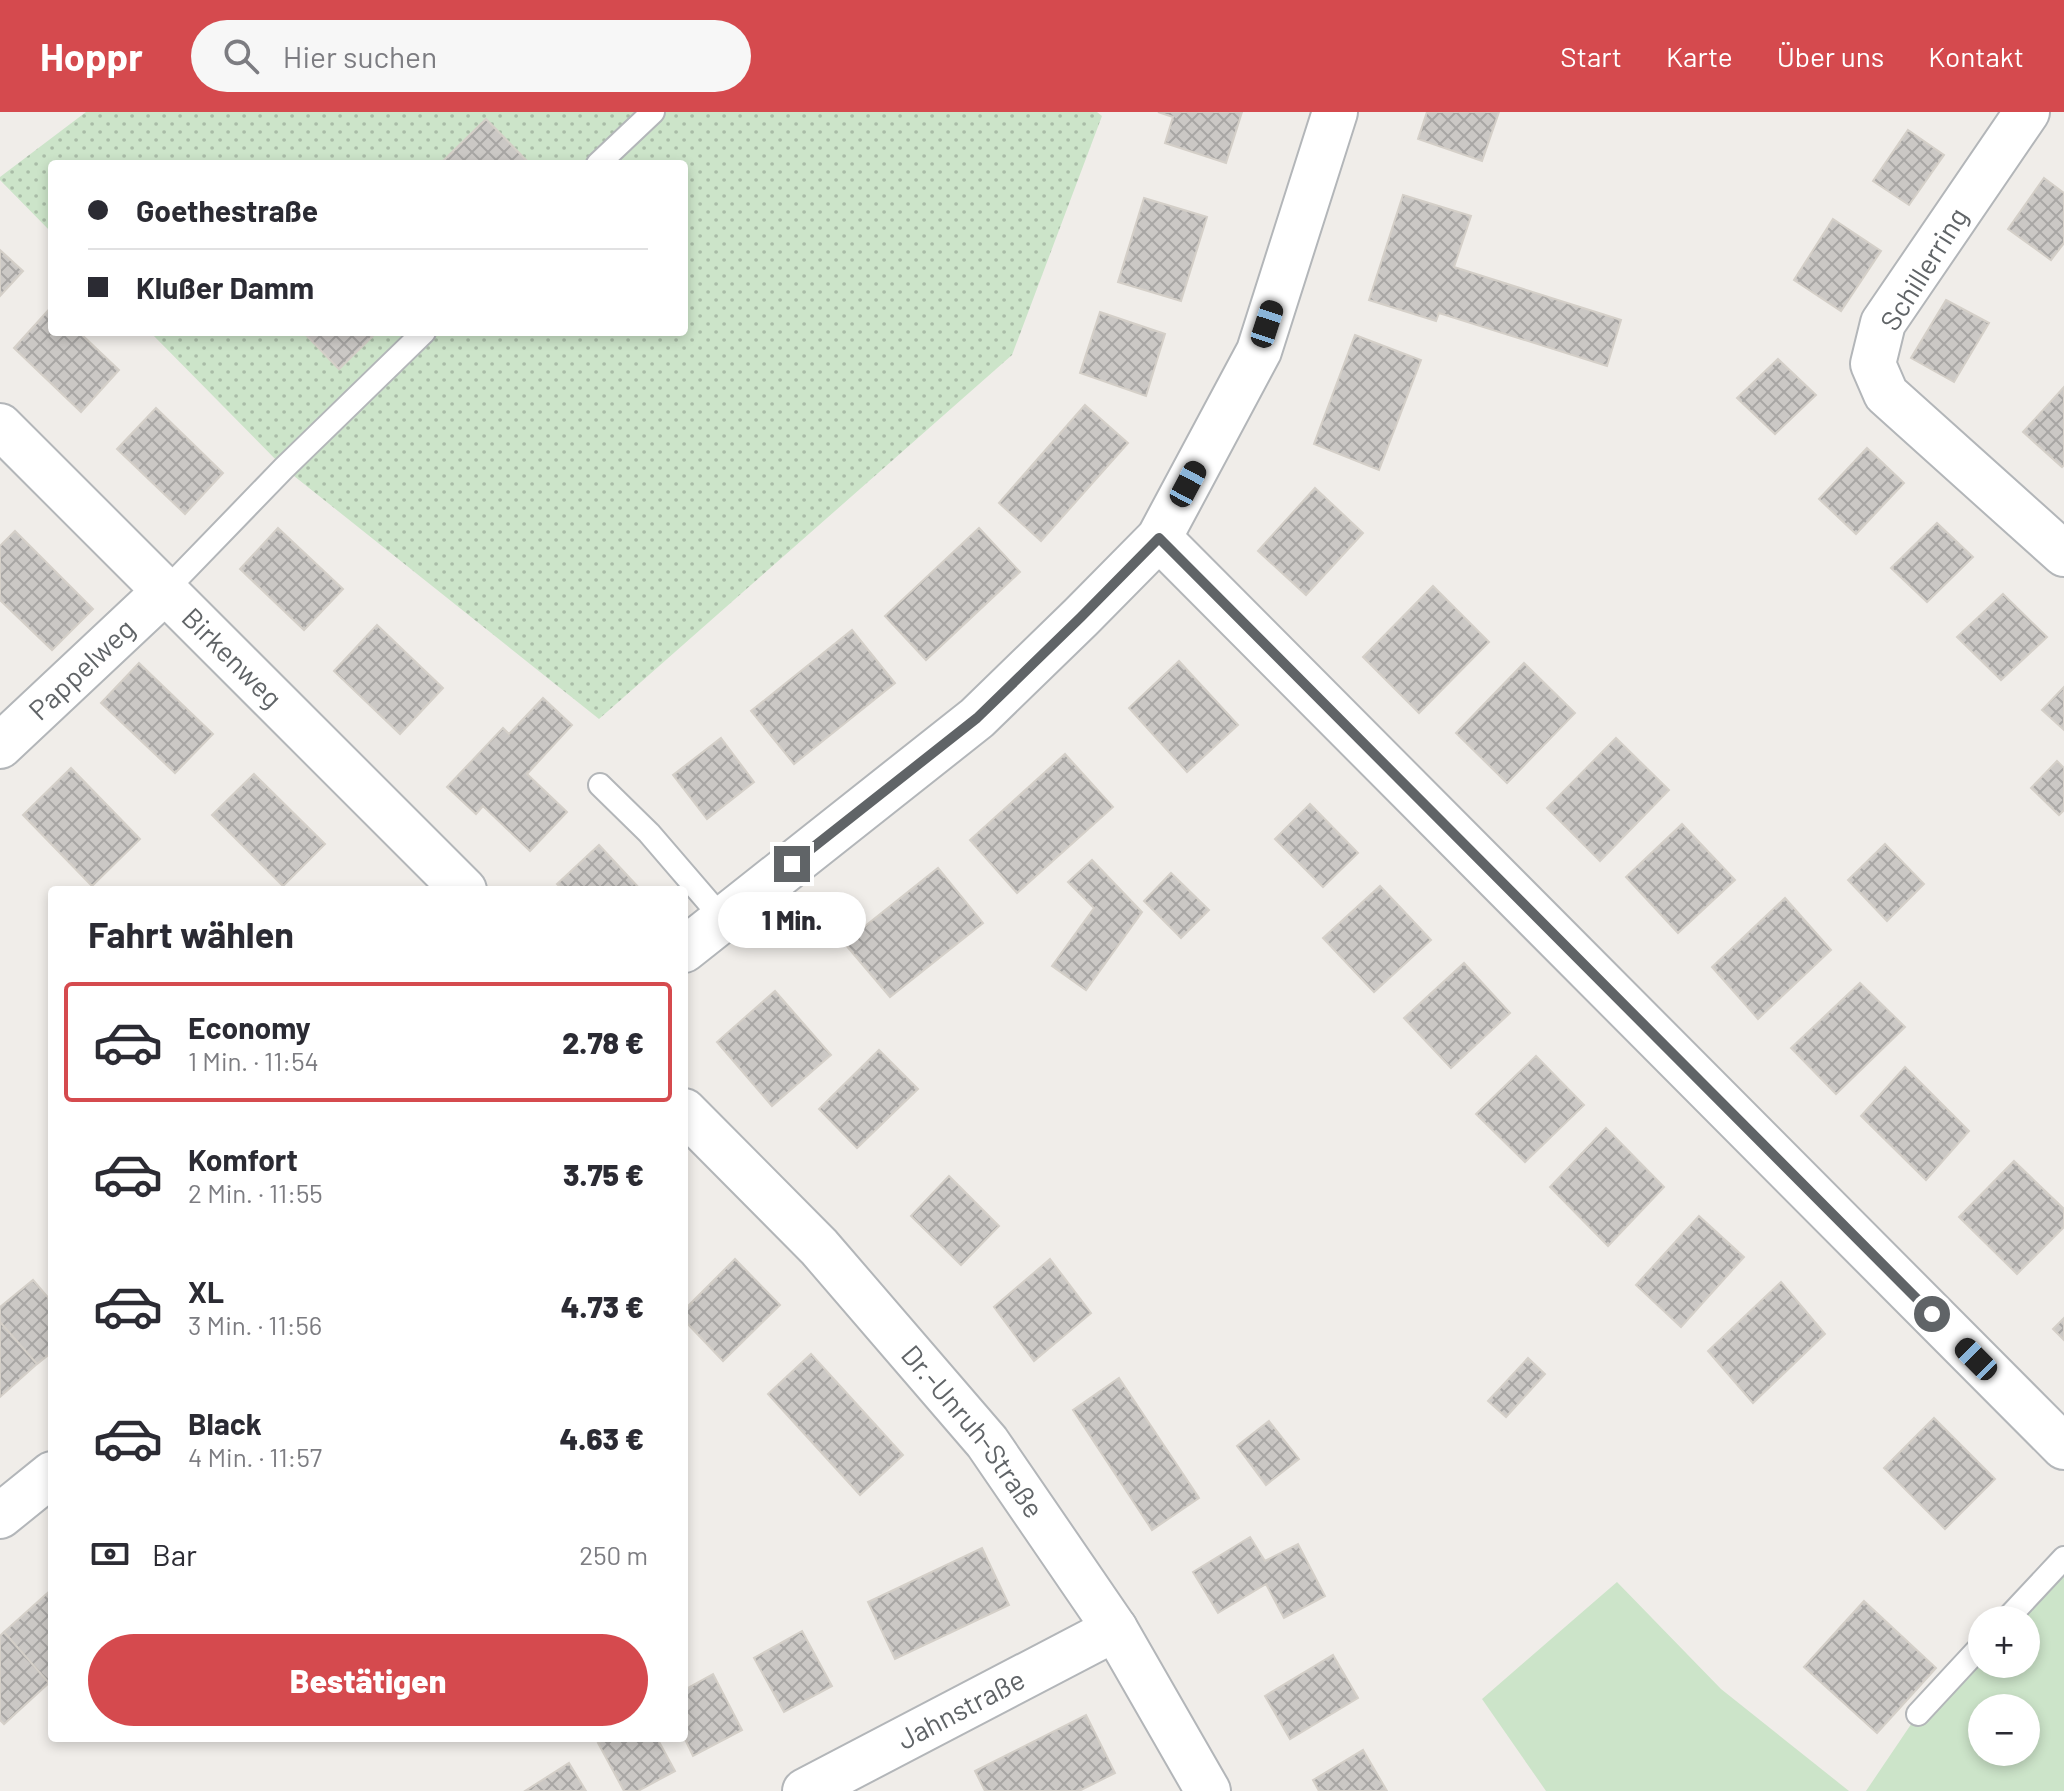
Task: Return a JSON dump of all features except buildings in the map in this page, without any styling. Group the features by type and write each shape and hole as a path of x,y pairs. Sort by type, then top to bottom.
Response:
{"street":[{"path":"688,947 977,718 1159,538 1259,351 1335,112"},
{"name":"Schillerring","path":"2027,112 1883,323 1873,364 1886,394 2064,554"},
{"name":"Birkenweg","path":"0,426 460,886"},
{"path":"1159,538 2064,1447"},
{"name":"Pappelweg","path":"0,746 164,592"},
{"name":"Dr.-Unruh-Straße","path":"688,1115 819,1247 987,1442 1115,1629 1208,1791"},
{"path":"0,1516 48,1477"},
{"name":"Jahnstraße","path":"805,1791 1115,1629"}],"lane":[{"path":"602,160 653,112"},
{"path":"164,592 295,456 420,336"},
{"path":"600,785 649,833 723,919"},
{"path":"2019,1606 2064,1558"},
{"path":"1918,1714 1968,1660"}],"green space":[{"path":"86,112 1097,112 1102,116 1012,355 599,719 284,468 154,336 688,336 688,160 48,160 48,229 0,177"},
{"path":"2064,1558 2064,1791 1866,1791 1918,1714 1968,1660 1968,1678 2040,1678 2040,1606 2019,1606"},
{"path":"1617,1582 1721,1689 1849,1791 1546,1791 1482,1699"}],"route":[{"path":"792,864 977,718 1159,538 1932,1314"}]}
